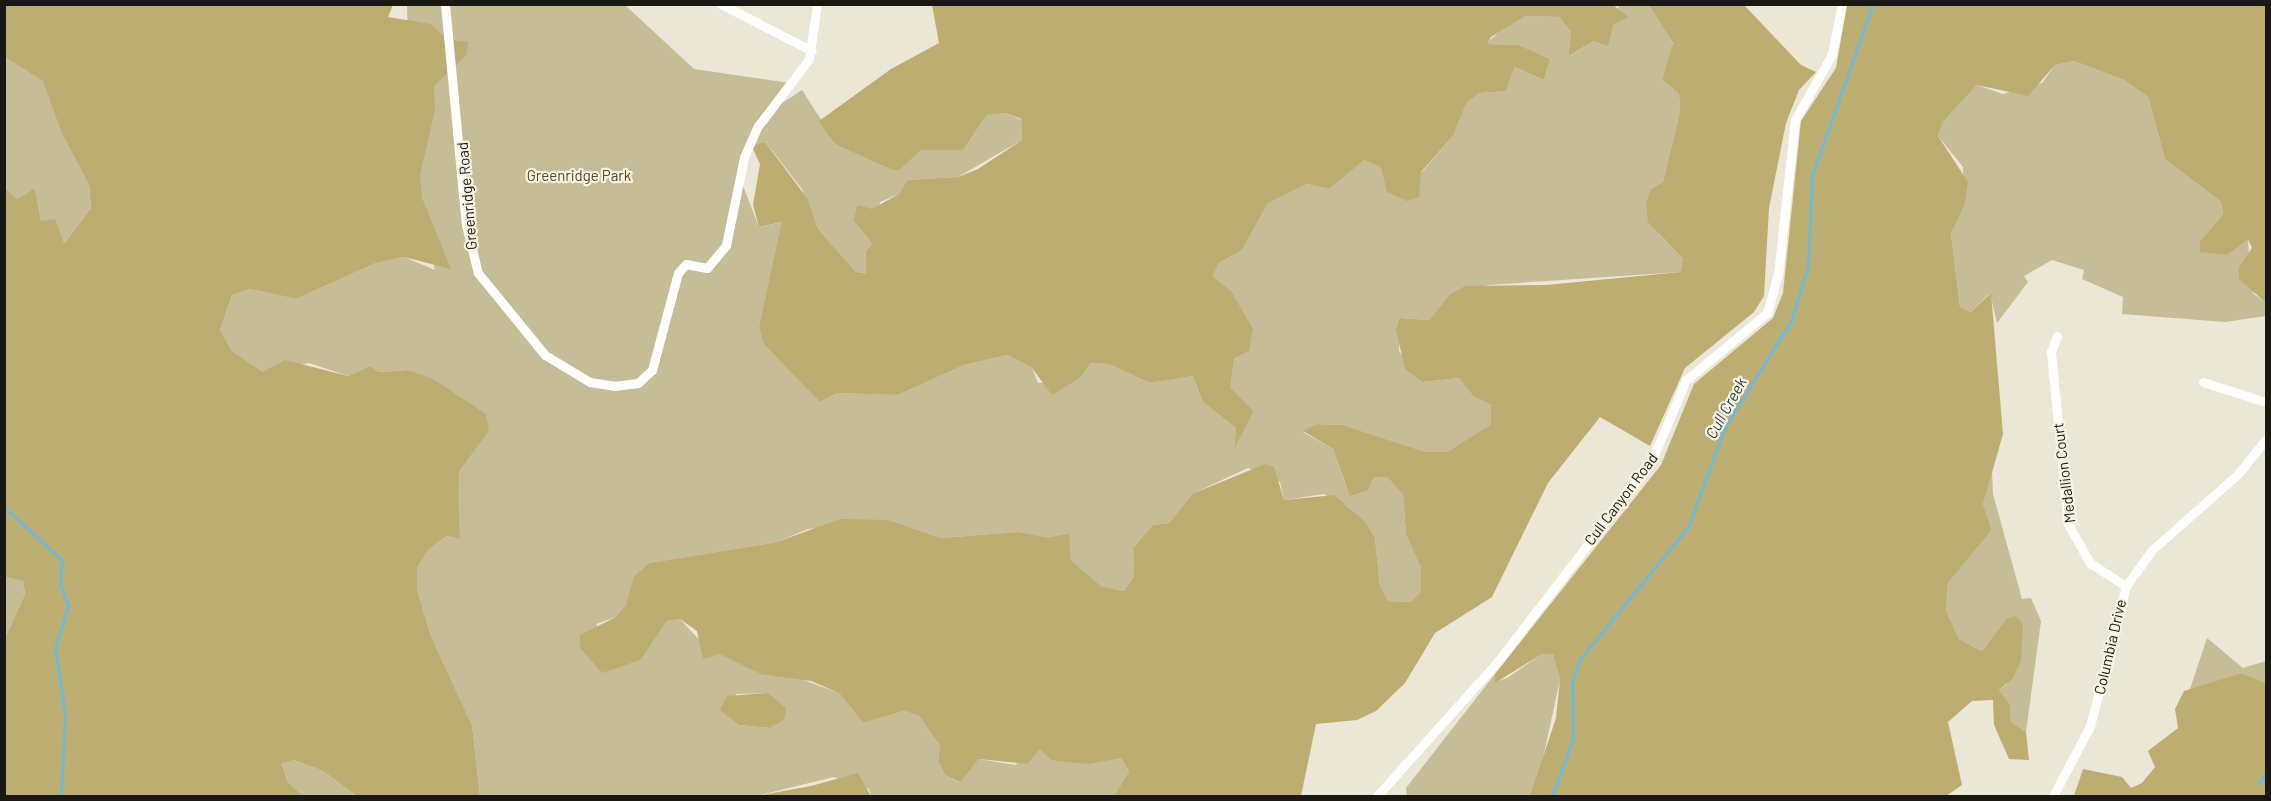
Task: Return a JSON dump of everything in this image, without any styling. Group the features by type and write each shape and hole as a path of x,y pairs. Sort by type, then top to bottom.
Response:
{"street":[{"name":"Greenridge Road","path":"446,4 471,255 516,325 545,355 590,382 638,383 652,370 678,273 686,264 707,268 726,245 749,144 812,51 817,4"},
{"path":"721,4 812,51"},
{"name":"Cull Canyon Road","path":"1377,796 1498,662 1651,462 1686,380 1767,313 1778,274 1792,132 1802,102 1832,54 1842,4"},
{"name":"Medallion Court","path":"2057,336 2051,352 2068,524 2090,563 2126,586"},
{"path":"2203,382 2266,402"},
{"name":"Columbia Drive","path":"2054,796 2090,726 2126,586 2152,550 2224,488 2266,439"}],"green space":[{"name":"Greenridge Park","path":"407,5 625,5 694,69 790,83 738,173 759,227 783,222 759,326 836,393 898,395 964,365 1008,355 1032,368 1038,383 1080,378 1091,363 1109,364 1150,383 1193,376 1203,402 1236,428 1236,446 1254,411 1230,387 1231,291 1211,276 1219,263 1242,250 1268,203 1283,191 1306,184 1329,189 1363,160 1421,173 1453,136 1467,102 1480,93 1506,91 1515,67 1544,80 1550,59 1519,45 1486,44 1508,23 1525,16 1561,17 1571,31 1570,56 1594,41 1608,45 1619,6 1612,5 1649,5 1673,44 1662,79 1679,94 1680,111 1663,182 1651,189 1658,233 1683,259 1682,272 1488,285 1449,295 1429,320 1400,318 1399,351 1423,382 1459,378 1473,396 1491,405 1491,424 1448,453 1426,452 1343,425 1317,424 1303,432 1333,449 1345,483 1368,490 1374,477 1388,478 1403,495 1406,535 1421,568 1421,591 1411,602 1388,601 1380,586 1375,538 1346,505 1324,494 1284,500 1280,482 1248,468 1192,494 1169,523 1153,525 1133,548 1134,576 1124,591 1101,586 1071,560 1068,533 1047,539 1019,532 941,538 889,520 808,529 777,542 649,563 634,576 627,605 616,617 596,624 622,666 641,660 667,621 680,619 703,644 760,674 787,674 839,693 863,723 904,711 919,716 940,746 938,761 945,775 959,782 979,759 1015,765 1040,748 1051,760 1121,758 1129,771 1114,796 871,796 869,789 834,777 756,796 480,796 472,725 431,636 417,590 417,568 429,549 447,536 460,539 459,472 489,431 408,370 379,372 370,366 348,376 309,363 263,372 232,351 220,330 232,295 250,289 296,299 376,263 404,257 435,270 411,173","holes":["768,693 769,728 739,725 736,694"]},
{"path":"5,57 43,80 61,132 89,185 91,208 64,244 41,221 35,188 17,199 5,188"},
{"path":"2074,61 2124,80 2148,97 2165,159 2221,202 2223,214 2200,241 2248,239 2249,258 2239,267 2254,294 2266,303 2266,316 2225,322 2122,314 2123,297 2082,279 2084,270 2052,260 2024,276 2028,282 1997,323 1990,293 1971,312 1960,307 1951,234 1964,207 1963,167 1938,136 1943,122 1977,85 2003,94 2042,83 2055,65"},
{"path":"802,90 838,146 892,170 900,170 921,150 963,150 987,115 1006,113 1021,120 1022,140 958,177 907,180 899,194 880,202 873,244 866,250 867,273 856,272 818,229 802,189 765,142 751,145 782,103"},
{"path":"1992,470 1993,494 2022,599 2031,598 2041,621 2026,732 2011,722 2010,704 1999,690 2007,684 2006,619 1982,651 1959,639 1946,610 1948,583 1992,530 1983,504"},
{"path":"5,577 23,581 25,594 5,638"},
{"path":"2207,638 2243,668 2266,661 2266,683 2242,673 2189,692"},
{"path":"1542,654 1553,654 1560,680 1536,790 1530,796 1407,796 1406,788 1495,674 1495,682 1507,678"},
{"path":"294,760 323,771 357,796 303,796 287,781 282,762"}],"shaded area":[{"path":"5,4 393,5 388,17 431,24 448,40 468,42 467,54 434,86 435,110 420,175 422,198 451,269 404,257 376,263 296,299 250,289 232,295 220,330 232,351 263,372 285,360 348,376 370,366 379,372 408,370 433,379 486,414 489,431 459,472 460,539 447,536 429,549 417,568 417,590 431,636 472,725 480,796 357,796 323,771 294,760 282,763 287,781 303,796 5,796 5,638 25,594 23,581 5,577 5,188 17,199 35,188 41,221 55,219 64,244 91,208 89,185 61,132 43,81 5,57"},
{"path":"1612,4 1628,17 1614,24 1608,46 1594,41 1569,56 1571,32 1560,17 1525,16 1491,37 1487,44 1519,45 1550,59 1544,80 1515,67 1506,91 1480,93 1467,102 1453,136 1421,172 1419,197 1407,201 1387,192 1381,167 1364,160 1329,189 1306,184 1268,203 1242,250 1219,263 1212,276 1231,291 1253,329 1249,351 1234,358 1230,387 1254,411 1235,448 1236,428 1203,402 1193,376 1150,383 1109,364 1091,363 1080,378 1052,395 1032,368 1008,355 964,365 898,395 836,393 820,402 764,344 759,326 782,222 759,227 753,205 760,164 751,145 765,142 807,198 818,229 856,272 866,273 866,250 873,244 854,221 857,205 872,209 899,194 907,180 958,177 978,169 1022,140 1021,119 1006,113 987,115 963,150 921,150 900,170 892,170 838,146 828,135 819,121 891,69 939,43 932,5"},
{"path":"1649,5 1744,5 1801,65 1816,72 1799,90 1786,123 1769,208 1764,296 1754,312 1685,368 1650,446 1600,417 1548,483 1492,597 1435,633 1405,683 1376,711 1357,720 1316,724 1301,796 1114,796 1129,771 1121,758 1087,764 1051,760 1040,749 1027,764 979,759 960,782 945,775 938,761 940,746 919,716 904,711 863,723 839,693 811,681 760,674 720,654 703,659 697,631 680,619 667,621 641,660 602,673 580,648 580,635 616,617 626,605 634,576 649,563 777,542 840,519 889,520 941,538 1019,532 1047,538 1069,533 1071,560 1101,586 1124,591 1134,576 1133,548 1153,525 1169,523 1192,494 1265,464 1274,467 1284,500 1334,495 1364,521 1375,538 1380,586 1388,601 1411,602 1421,591 1421,568 1406,535 1403,495 1388,478 1374,477 1368,490 1350,496 1333,449 1303,431 1317,424 1343,425 1426,452 1448,452 1491,424 1491,405 1473,396 1459,378 1423,382 1405,369 1396,330 1400,318 1429,320 1449,295 1465,286 1546,285 1681,272 1683,259 1648,222 1646,203 1651,189 1663,182 1680,111 1679,94 1662,79 1673,43"},
{"path":"1847,5 2266,5 2266,303 2239,279 2239,267 2252,248 2248,239 2227,255 2200,252 2200,241 2223,214 2221,202 2165,159 2148,97 2124,80 2074,61 2055,65 2028,96 1977,85 1943,122 1938,136 1968,182 1964,207 1951,234 1960,307 1971,312 1991,293 2003,434 1983,504 1992,530 1948,583 1946,610 1959,639 1982,651 2006,619 2016,616 2023,624 2021,661 2013,678 1999,690 2010,704 2011,722 2026,732 2029,760 2009,759 1994,725 1993,700 1972,701 1948,722 1962,785 1946,796 1530,796 1556,718 1560,680 1553,654 1542,654 1495,683 1495,674 1661,465 1694,384 1773,318 1783,293 1801,121 1836,68"},
{"path":"2242,673 2266,683 2266,796 2074,796 2083,769 2122,777 2131,788 2142,783 2155,767 2148,751 2178,728 2175,709 2184,691"},
{"path":"768,693 786,708 784,720 769,728 739,725 720,710 727,696"},
{"path":"858,773 871,796 756,796 811,786"}],"waterway":[{"name":"Cull Creek","path":"1552,796 1573,738 1572,682 1580,659 1688,527 1725,427 1791,321 1808,266 1812,175 1873,4"},
{"path":"4,507 62,560 60,584 68,606 55,648 65,715 61,796"},
{"path":"2258,783 2266,774"}]}
